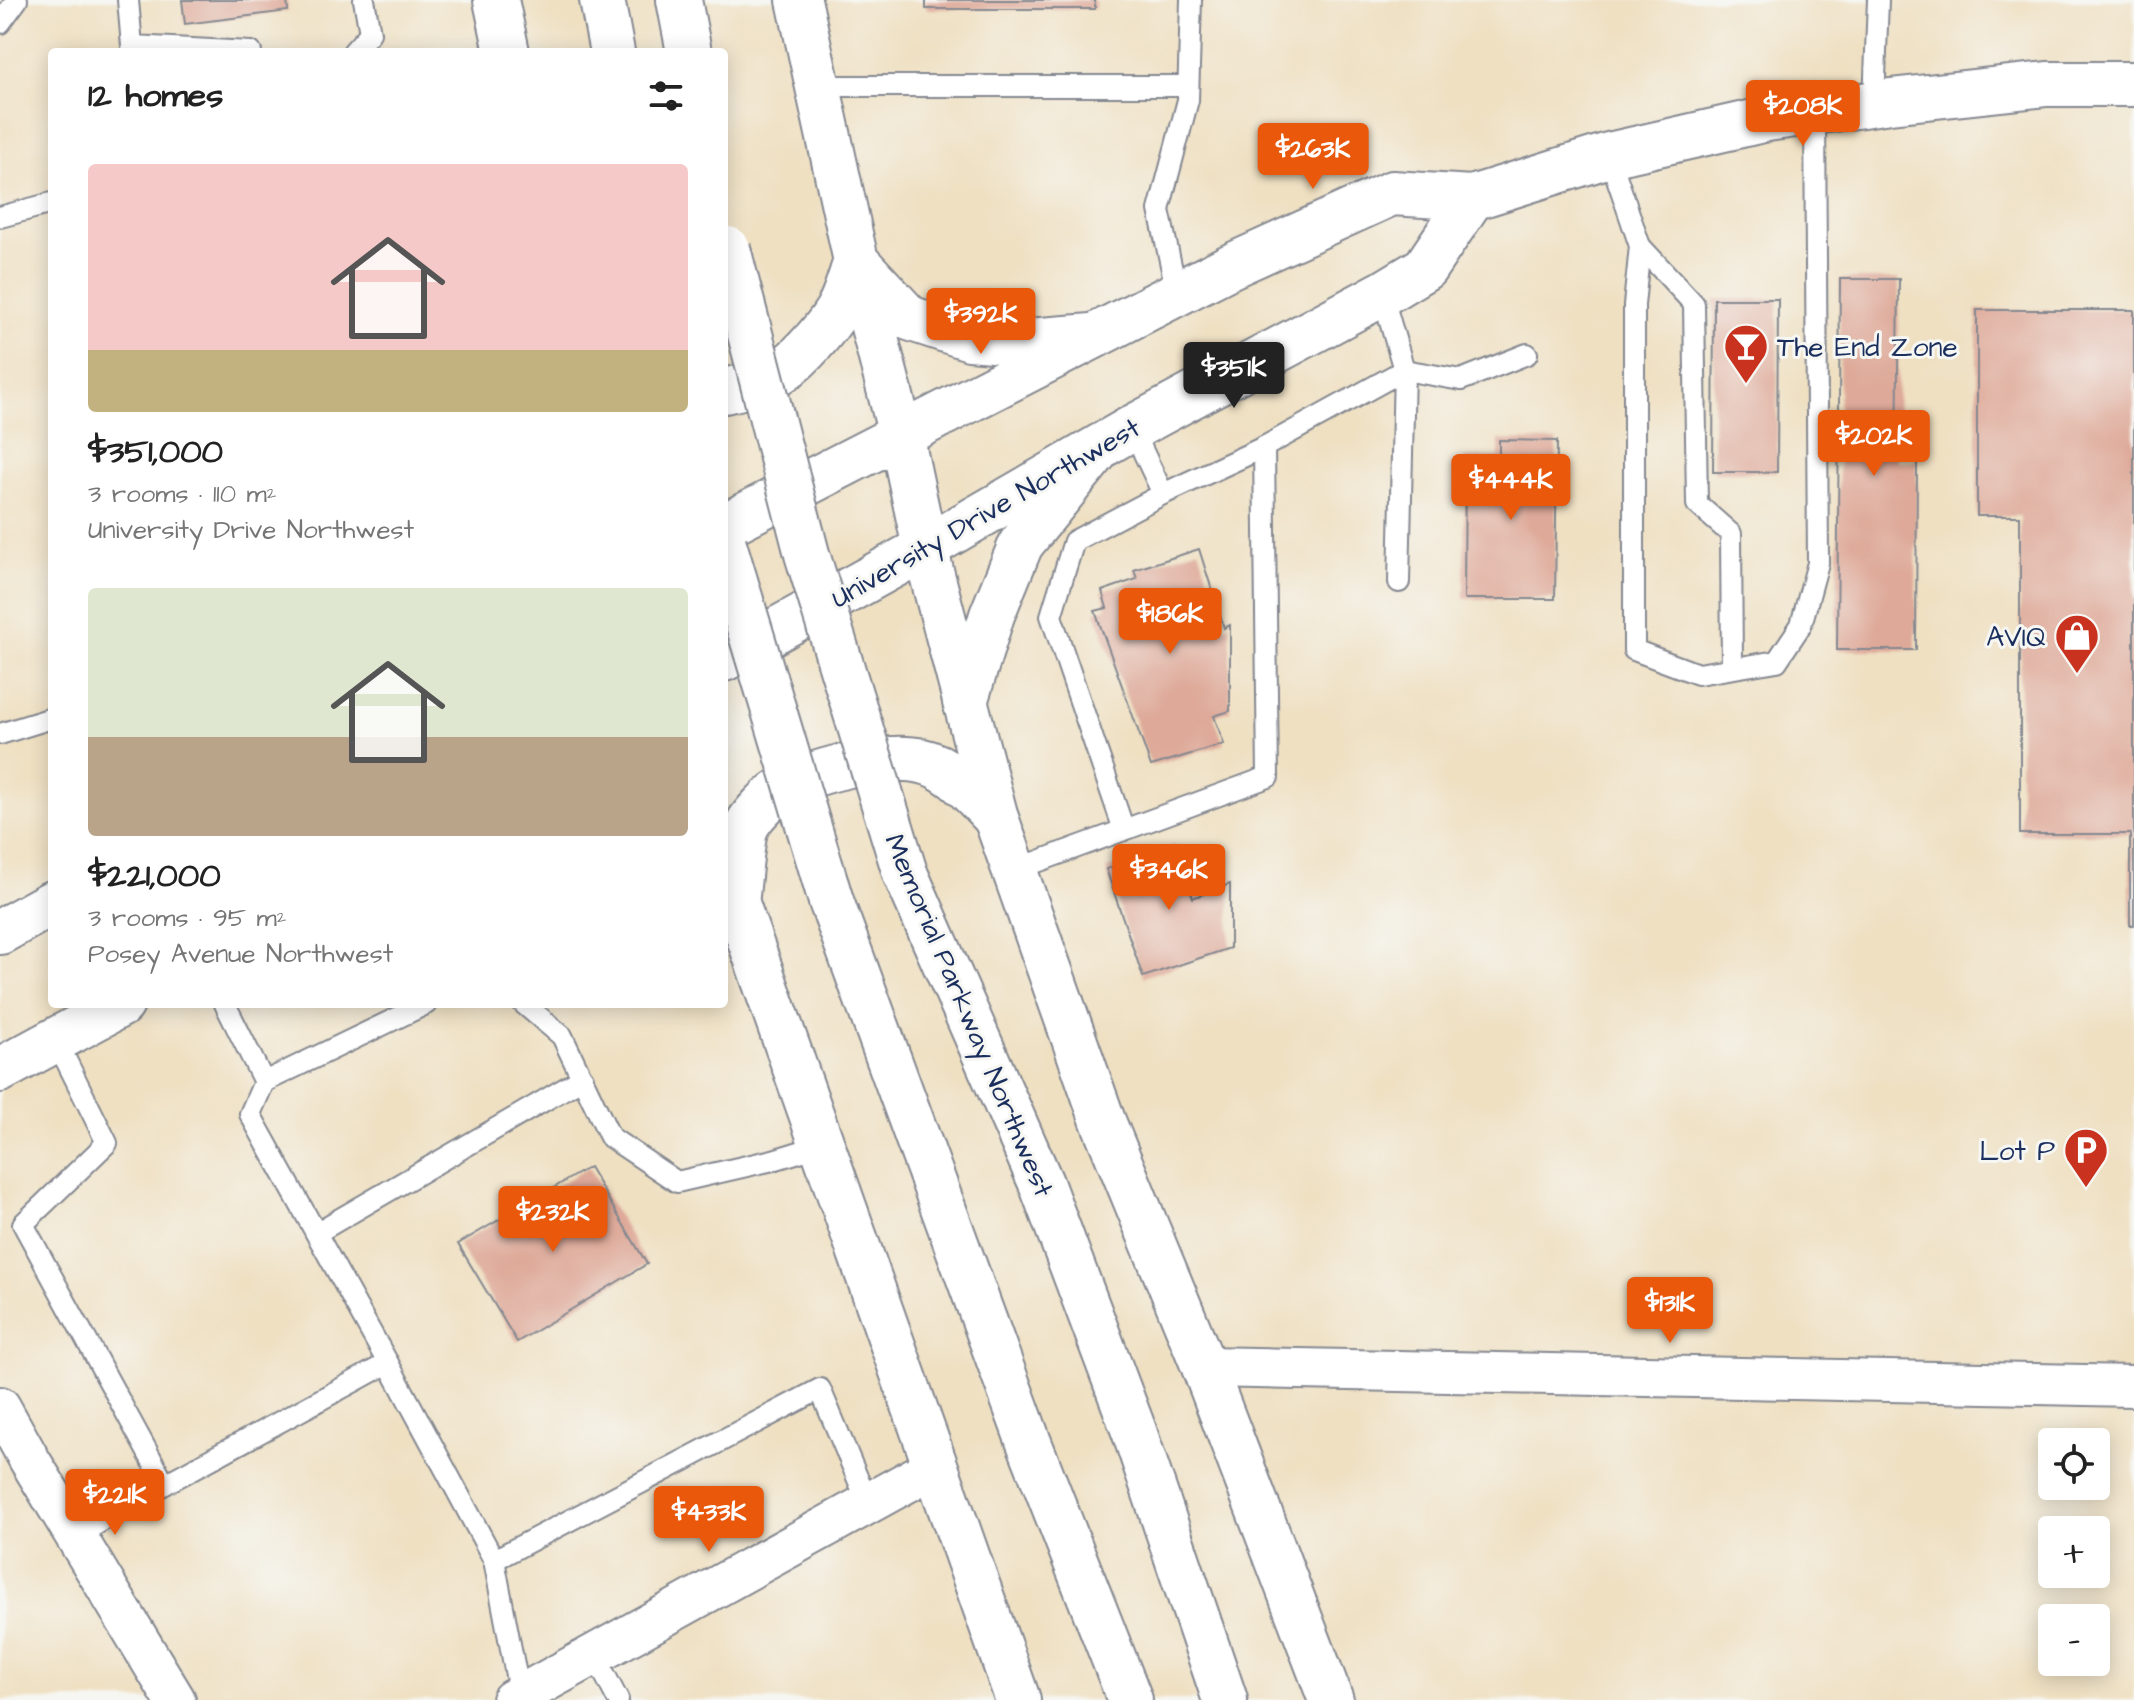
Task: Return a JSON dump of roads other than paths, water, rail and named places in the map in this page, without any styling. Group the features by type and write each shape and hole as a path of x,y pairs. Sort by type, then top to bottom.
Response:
{"main road":[{"path":"496,0 506,48"},
{"path":"602,0 611,48"},
{"path":"679,0 688,48"},
{"path":"799,0 856,261 901,435 925,548 996,818 1103,1121 1204,1367 1331,1700"},
{"path":"728,524 1231,266 1392,193 1472,198 1609,155 1767,119 1874,103 2047,84 2134,84"},
{"name":"University Drive Northwest","path":"728,657 925,548 1116,437 1425,268 1472,198"},
{"name":"Memorial Parkway Northwest","path":"728,246 807,554 905,873 1041,1183 1134,1431 1225,1700"},
{"path":"856,261 909,318 959,335 1015,342 1092,336"},
{"path":"728,390 745,387 783,371 808,346 831,320 841,303 856,261"},
{"path":"965,704 992,615 1021,544 1116,437"},
{"path":"728,557 831,901 1028,1440 1130,1700"},
{"path":"996,818 953,775 923,761 898,759 852,763 778,791 747,823 730,894 1018,1700"},
{"path":"0,932 48,905"},
{"path":"0,1070 115,1008"}],"street":[{"path":"1204,1367 2134,1386"},
{"path":"0,1407 175,1700"},
{"path":"516,1698 936,1466"}],"lane":[{"path":"0,23 17,0"},
{"path":"128,0 132,46 167,48"},
{"path":"357,48 370,33 364,0"},
{"path":"1177,293 1159,210 1188,100 1191,0"},
{"path":"1874,103 1878,0"},
{"path":"817,86 1188,86"},
{"path":"1640,246 1634,305 1634,650 1698,674 1777,661 1801,625 1818,563 1815,112"},
{"path":"1609,155 1640,246 1694,304 1697,504 1731,534 1732,668"},
{"path":"0,217 48,204"},
{"path":"1382,294 1404,370 1399,582"},
{"path":"1124,830 1051,616 1074,541 1163,494 1264,447 1404,370 1461,380 1527,354"},
{"path":"1116,437 1163,494"},
{"path":"1015,870 1268,777 1264,447"},
{"path":"0,734 48,719"},
{"path":"227,1008 264,1082"},
{"path":"418,1008 264,1082 250,1114 494,1560 516,1698"},
{"path":"529,1008 562,1036 610,1137 677,1182 773,1160 822,1145"},
{"path":"56,1040 107,1143 23,1224 165,1484"},
{"path":"316,1233 583,1078"},
{"path":"76,1536 388,1363"},
{"path":"494,1560 820,1389 868,1503"},
{"path":"594,1654 618,1700"}],"place":[{"name":"The End Zone","path":"1746,385"},
{"name":"AVIQ","path":"2077,675"},
{"name":"Lot P","path":"2086,1189"}]}
